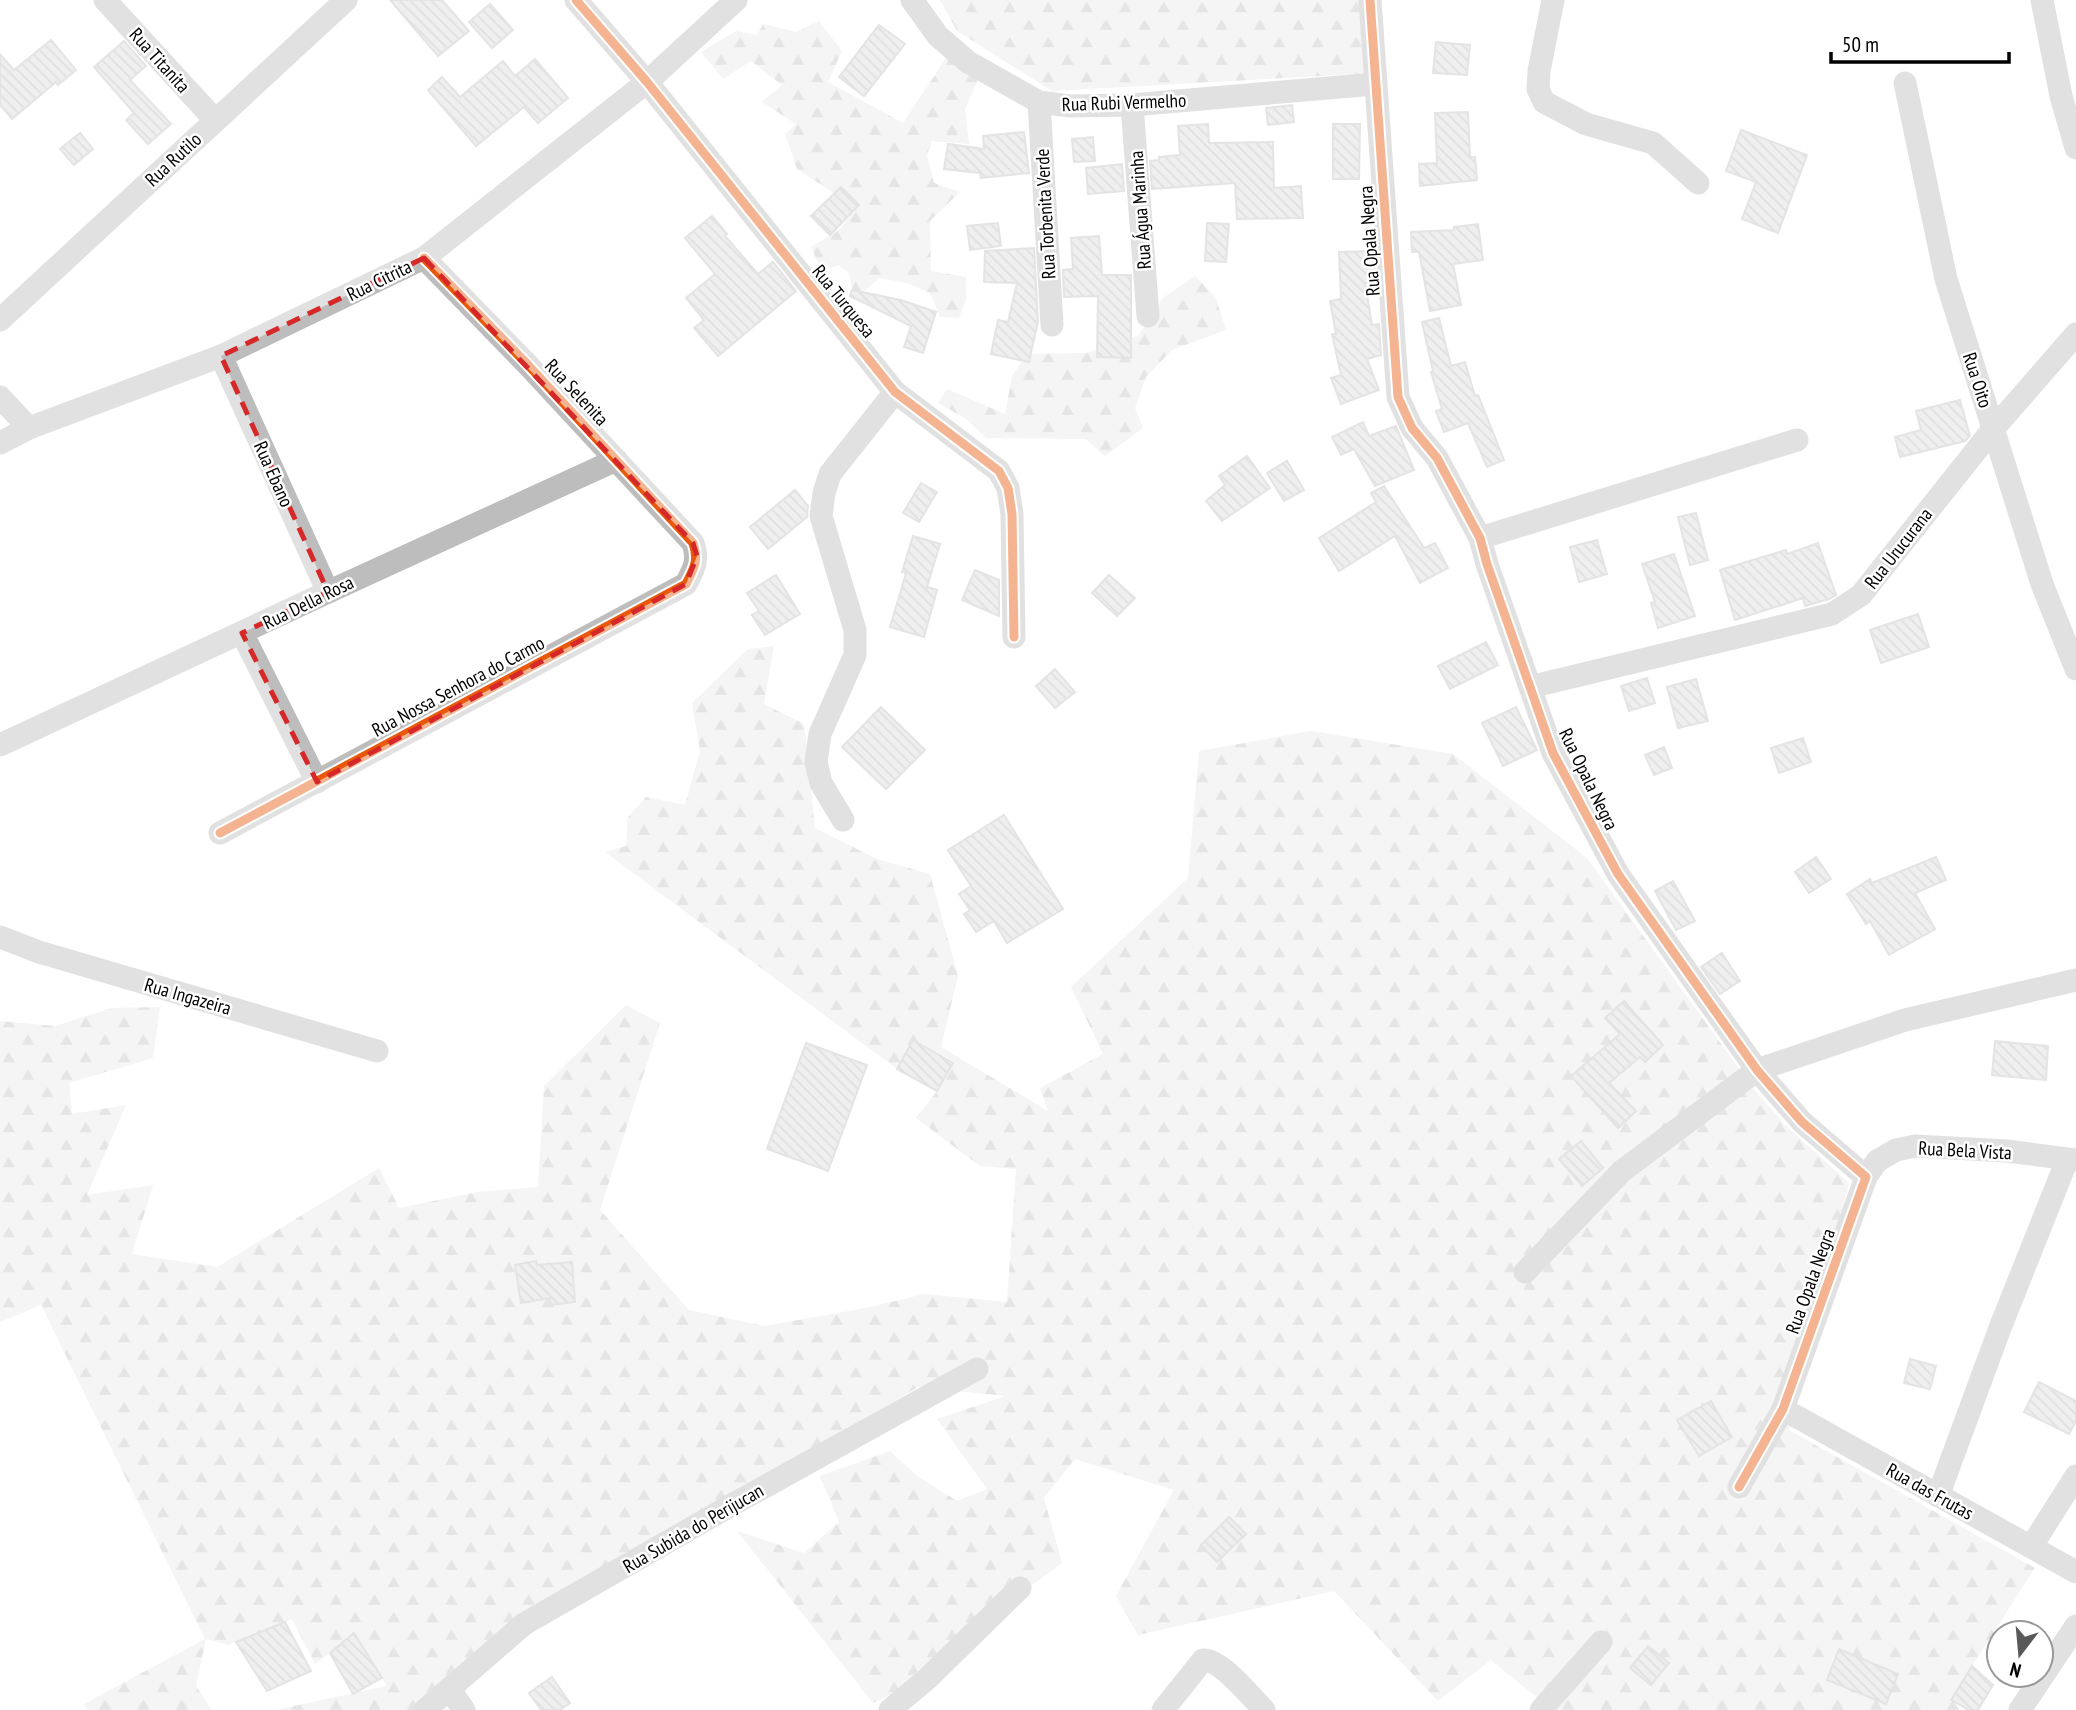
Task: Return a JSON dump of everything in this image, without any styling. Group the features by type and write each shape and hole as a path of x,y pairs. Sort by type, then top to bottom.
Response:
{"street":[{"name":"Rua Titanita","path":"105,0 215,120"},
{"name":"Rua Rutilo","path":"0,320 346,0"},
{"name":"Rua Turquesa","path":"576,0 647,82 895,392 999,471 1008,488 1012,514 1014,637"},
{"name":"Rua Citrita","path":"0,443 29,428 221,356 424,258 647,82 736,0"},
{"name":"Rua Rubi Vermelho","path":"912,0 938,36 968,62 1039,102 1070,106 1132,105 1375,84"},
{"name":"Rua Opala Negra","path":"1370,0 1398,397 1412,428 1437,458 1480,538 1553,753 1618,874 1756,1070 1802,1122 1866,1177 1783,1409 1738,1487"},
{"path":"1553,0 1539,71 1538,89 1544,102 1586,124 1653,142 1698,183"},
{"path":"2042,0 2061,96 2076,148"},
{"name":"Rua Oito","path":"1905,83 1946,279 2042,584 2076,669"},
{"name":"Rua Torbenita Verde","path":"1039,102 1052,326"},
{"name":"Rua Água Marinha","path":"1132,105 1148,316"},
{"name":"Rua Selenita","path":"424,258 617,460 693,543 697,555"},
{"name":"Rua Urucurana","path":"1530,687 1832,614 1845,607 1861,595 1994,428 2076,334"},
{"name":"Rua Ebano","path":"221,356 328,592"},
{"path":"843,820 821,783 816,762 820,734 855,655 855,630 821,516 830,474 895,392"},
{"path":"0,397 29,428"},
{"path":"1480,538 1797,440"},
{"name":"Rua Della Rosa","path":"0,745 617,460"},
{"name":"Rua Nossa Senhora do Carmo","path":"220,832 686,584 697,555"},
{"path":"242,633 317,782"},
{"name":"Rua Ingazeira","path":"0,937 38,952 377,1051"},
{"path":"1525,1272 1622,1171 1756,1070 1905,1020 2076,981"},
{"name":"Rua Bela Vista","path":"1866,1177 1877,1161 1896,1150 1915,1146 2007,1151 2071,1160"},
{"path":"1938,1496 2000,1328 2071,1160"},
{"name":"Rua Subida do Perijucan","path":"425,1710 524,1624 977,1369"},
{"name":"Rua das Frutas","path":"1783,1409 2076,1572"},
{"path":"2031,1546 2076,1476"},
{"path":"890,1710 928,1678 1020,1588"},
{"path":"2020,1710 2068,1655 2076,1626"},
{"path":"1541,1710 1601,1642"},
{"path":"1163,1710 1203,1661 1210,1660 1221,1667 1264,1710"},
{"path":"449,1689 464,1710"}],"highlighted area":[{"path":"424,258 693,543 697,556 686,584 317,782 242,633 328,592 221,356"}],"green space":[{"path":"940,0 1370,0 1374,73 1052,91 957,31"},
{"path":"819,21 842,51 828,82 903,123 946,58 978,80 965,109 969,144 932,141 927,155 934,183 960,192 930,221 931,271 966,277 966,300 959,318 940,317 930,293 907,283 880,278 854,299 849,273 838,265 822,272 811,247 839,230 857,208 797,169 785,134 796,124 762,102 782,85 751,61 723,79 701,52 736,31 757,35 763,24 796,32"},
{"path":"1195,276 1216,298 1226,330 1172,350 1146,377 1135,408 1143,428 1105,456 1086,439 986,438 968,420 938,403 947,389 1005,414 1012,376 1027,354 1086,353 1138,336 1163,298"},
{"path":"774,646 764,704 804,724 815,828 877,859 930,874 958,976 941,1047 1048,1111 1040,1088 1103,1054 1071,987 1188,878 1199,751 1311,731 1453,754 1587,858 1753,1088 1785,1125 1849,1183 1789,1430 2035,1568 2002,1619 1985,1619 1985,1646 1951,1699 1960,1710 1552,1710 1491,1660 1438,1701 1334,1591 1138,1635 1116,1596 1174,1490 1075,1459 1044,1498 1062,1563 991,1616 928,1678 873,1703 737,1531 804,1553 839,1522 820,1476 890,1451 917,1476 957,1501 987,1489 937,1419 1005,1396 918,1387 633,1561 524,1624 425,1710 275,1710 387,1686 355,1634 315,1664 292,1619 229,1645 206,1639 196,1686 212,1710 88,1710 84,1704 205,1639 41,1305 0,1322 0,1021 55,1026 112,1008 160,1007 153,1058 69,1083 72,1114 126,1105 87,1195 153,1185 132,1254 217,1267 379,1168 399,1208 477,1192 538,1187 544,1086 626,1005 660,1023 600,1210 689,1310 764,1326 866,1308 924,1294 1007,1302 1016,1169 980,1166 916,1118 937,1091 954,1062 913,1040 897,1069 605,852 626,846 628,817 646,797 685,805 700,751 692,703 748,649"}],"building":[{"path":"390,0 442,0 469,31 438,56"},
{"path":"490,4 513,30 492,48 469,22"},
{"path":"879,25 905,44 864,96 839,77"},
{"path":"51,40 76,70 58,85 56,82 12,119 0,105 0,54 14,70"},
{"path":"124,41 146,66 130,80 171,124 148,144 126,120 134,113 94,67"},
{"path":"1436,42 1470,45 1467,75 1433,73"},
{"path":"535,59 568,98 538,123 524,107 476,146 428,90 442,77 460,97 503,61 515,76"},
{"path":"1292,105 1294,122 1268,125 1266,108"},
{"path":"1468,112 1470,157 1475,157 1477,180 1420,186 1419,164 1437,163 1435,113"},
{"path":"1208,124 1209,143 1273,142 1274,188 1301,186 1303,218 1237,219 1235,183 1152,189 1150,161 1159,160 1159,157 1180,155 1178,126"},
{"path":"1333,124 1360,124 1359,179 1333,179"},
{"path":"1741,130 1807,155 1778,233 1742,219 1756,182 1726,171"},
{"path":"1024,132 1029,173 981,178 980,173 944,169 948,144 984,149 983,136"},
{"path":"80,133 93,149 74,165 60,149"},
{"path":"1093,137 1095,161 1074,162 1072,139"},
{"path":"1122,164 1124,191 1088,194 1086,168"},
{"path":"841,187 859,205 830,235 811,216"},
{"path":"712,216 727,234 725,236 758,274 773,262 796,291 718,356 694,328 704,320 686,298 715,274 685,238"},
{"path":"998,223 1001,246 970,250 967,226"},
{"path":"1207,223 1229,224 1226,262 1205,261"},
{"path":"1478,224 1483,260 1453,264 1461,305 1430,311 1419,252 1412,252 1411,232 1454,230 1454,227"},
{"path":"1099,236 1102,275 1131,275 1131,358 1097,357 1098,296 1064,297 1063,270 1073,269 1071,238"},
{"path":"1034,248 1038,321 1029,362 991,354 998,320 1008,322 1017,283 984,282 985,251"},
{"path":"1374,251 1376,283 1365,283 1372,325 1379,324 1381,355 1367,359 1379,390 1341,404 1331,378 1341,375 1332,334 1336,334 1330,301 1341,299 1339,252"},
{"path":"852,290 901,300 936,312 923,353 904,347 911,326 850,296"},
{"path":"1439,318 1451,366 1465,362 1475,396 1478,395 1504,460 1487,467 1468,423 1444,432 1436,411 1442,409 1431,372 1433,371 1422,322"},
{"path":"1960,400 1970,436 1965,441 1900,457 1895,437 1921,430 1916,411"},
{"path":"1363,422 1369,436 1396,426 1414,470 1375,486 1354,449 1341,455 1332,437"},
{"path":"1247,456 1270,488 1222,521 1206,501 1225,485 1219,476"},
{"path":"1287,461 1304,490 1284,501 1267,473"},
{"path":"921,483 937,492 919,522 903,513"},
{"path":"1384,486 1424,548 1435,543 1448,568 1420,583 1395,536 1339,571 1319,538 1376,502 1371,493"},
{"path":"795,490 808,506 807,517 768,549 750,527"},
{"path":"1696,513 1708,560 1690,565 1678,517"},
{"path":"913,536 940,544 927,587 937,590 924,637 890,627 906,573 902,572"},
{"path":"1597,540 1607,574 1579,582 1570,547"},
{"path":"1818,543 1836,595 1805,606 1803,598 1735,620 1720,570 1786,550 1787,554"},
{"path":"1674,554 1695,616 1658,628 1651,603 1655,602 1642,564"},
{"path":"975,570 999,580 999,616 962,600"},
{"path":"776,575 800,614 765,635 752,615 759,611 747,593"},
{"path":"1109,575 1135,598 1117,616 1092,593"},
{"path":"1918,614 1929,647 1881,663 1870,630"},
{"path":"1486,642 1498,665 1450,689 1438,666"},
{"path":"1055,669 1075,692 1055,708 1036,686"},
{"path":"1647,678 1655,703 1629,711 1621,686"},
{"path":"1696,679 1708,721 1678,728 1667,687"},
{"path":"881,707 925,750 886,789 842,747"},
{"path":"1516,707 1537,750 1503,766 1482,723"},
{"path":"1803,738 1811,762 1779,773 1771,748"},
{"path":"1664,747 1672,768 1654,775 1645,755"},
{"path":"1004,815 1063,909 1007,943 994,921 976,932 964,914 970,910 959,894 971,886 948,850"},
{"path":"1816,857 1831,879 1809,893 1795,872"},
{"path":"1936,857 1946,880 1915,893 1935,929 1889,955 1870,921 1866,924 1847,894 1870,879 1872,883"},
{"path":"1673,881 1695,921 1676,930 1655,891"},
{"path":"1722,953 1740,981 1720,994 1701,967"},
{"path":"1624,1001 1663,1045 1645,1062 1640,1057 1609,1083 1636,1111 1618,1128 1571,1076 1620,1034 1605,1018"},
{"path":"913,1040 953,1063 937,1091 897,1069"},
{"path":"1995,1041 2048,1046 2046,1080 1992,1075"},
{"path":"806,1043 867,1065 828,1171 767,1149"},
{"path":"1581,1141 1603,1168 1582,1186 1559,1159"},
{"path":"536,1261 537,1265 572,1262 575,1302 551,1305 550,1298 521,1303 515,1265"},
{"path":"1910,1359 1936,1366 1930,1389 1904,1383"},
{"path":"2039,1382 2076,1401 2076,1421 2069,1434 2024,1412"},
{"path":"1711,1401 1732,1437 1699,1456 1677,1420"},
{"path":"1229,1517 1246,1534 1217,1562 1201,1545"},
{"path":"285,1622 311,1671 267,1691 236,1642"},
{"path":"354,1633 382,1678 353,1694 330,1653"},
{"path":"1648,1646 1669,1663 1651,1685 1630,1668"},
{"path":"1839,1649 1898,1674 1886,1704 1827,1680"},
{"path":"1972,1666 1985,1678 1985,1689 1991,1689 1978,1710 1969,1710 1951,1700"},
{"path":"552,1677 570,1703 560,1710 541,1710 529,1693"}],"cycle path":[{"path":"576,0 647,82 895,392 999,471 1008,488 1012,514 1014,637"},
{"path":"1370,0 1398,397 1412,428 1437,458 1480,538 1553,753 1618,874 1757,1070 1802,1122 1866,1177 1783,1409 1739,1487"},
{"path":"220,833 686,584 693,569 696,560 693,543 528,365 424,258"}]}
